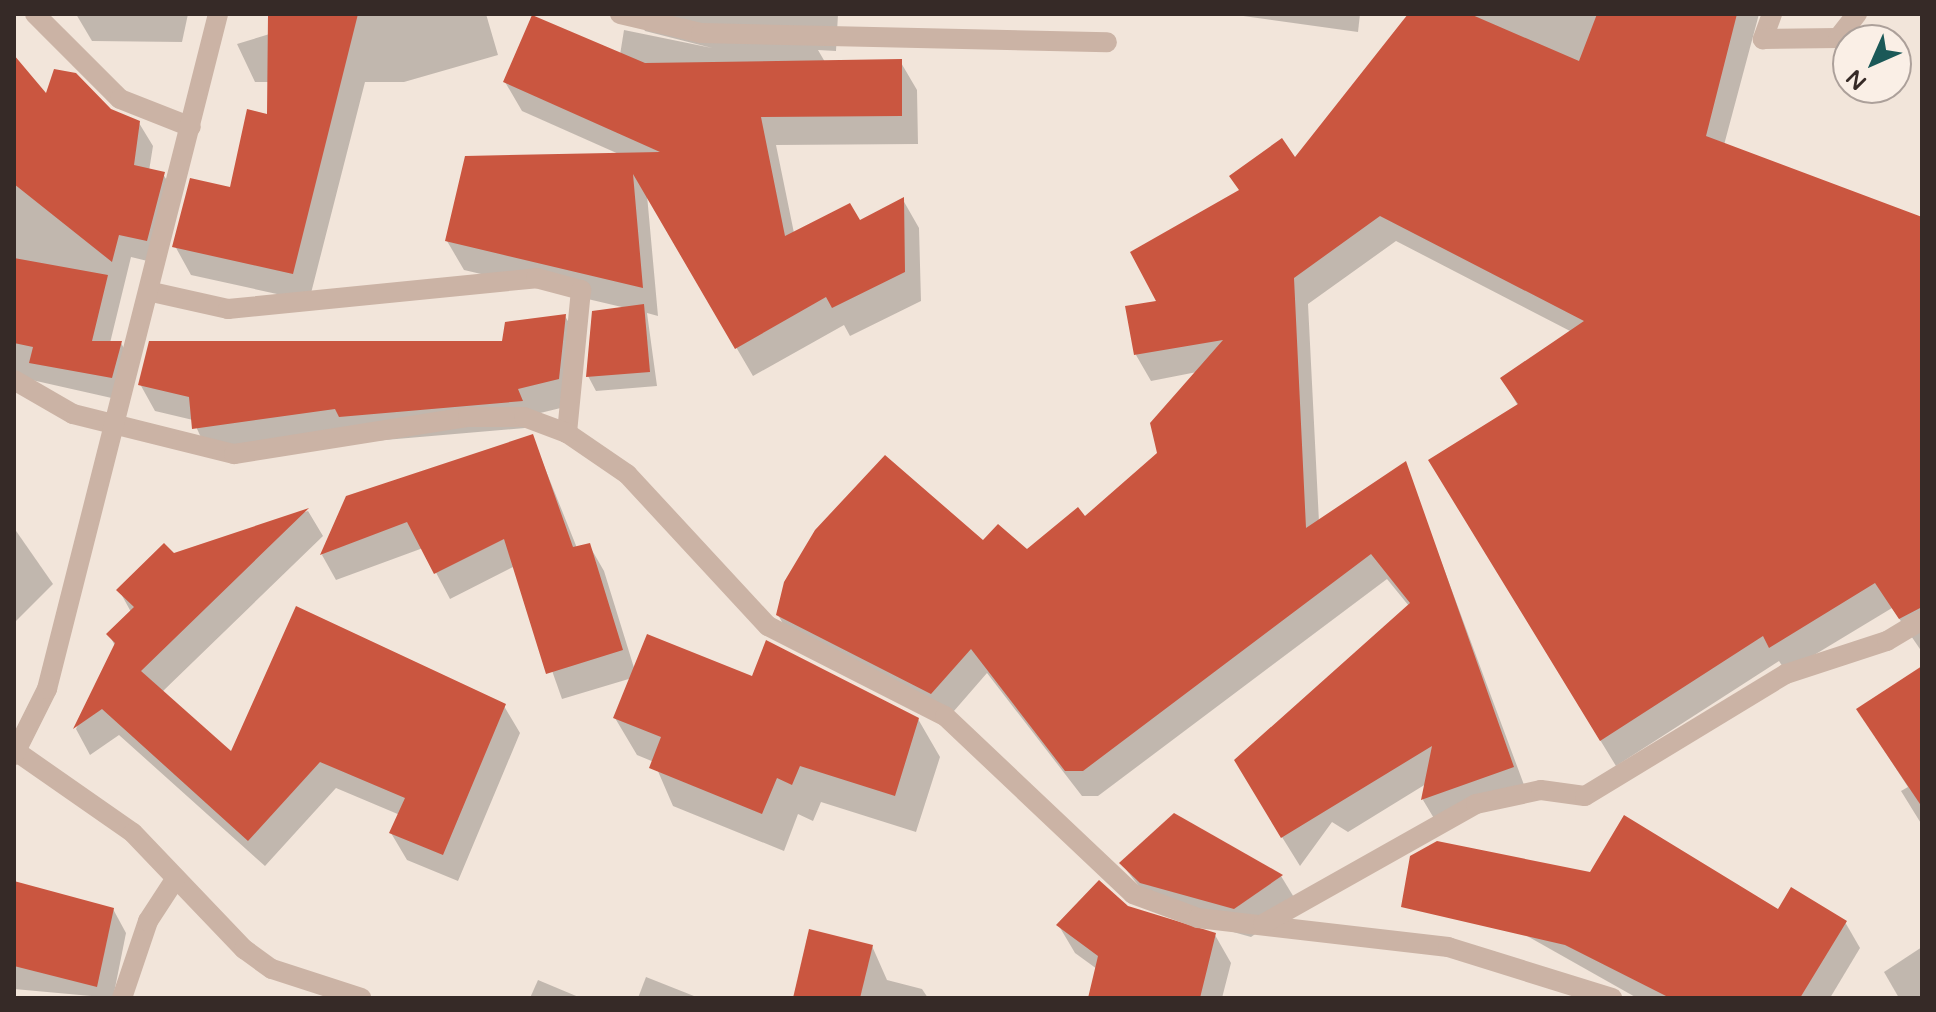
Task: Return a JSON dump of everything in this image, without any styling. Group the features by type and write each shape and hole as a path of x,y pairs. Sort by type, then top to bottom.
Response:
{"street":[{"path":"35,14 120,99 191,127"},
{"path":"218,14 152,292 112,424 47,689 16,753 133,833 272,969 361,998"},
{"path":"620,14 701,33 1107,42"},
{"path":"1772,14 1763,39 1838,38 1857,14"},
{"path":"152,292 228,309 536,278 581,290 567,433"},
{"path":"14,380 73,414 234,454 468,417 524,417 567,433 627,474 768,626 945,716 1133,894 1198,918 1448,947 1612,998"},
{"path":"1263,924 1476,804 1541,790 1585,796 1786,674 1887,641 1922,620"},
{"path":"122,998 148,921 176,878"}],"building":[{"path":"268,14 358,14 293,274 172,247 190,178 230,187 247,109 267,114"},
{"path":"1408,14 1470,14 1579,61 1597,14 1737,14 1706,136 1922,217 1922,607 1899,619 1875,583 1769,648 1763,636 1600,741 1428,460 1518,404 1500,378 1584,321 1380,216 1294,278 1306,528 1406,461 1514,767 1421,800 1432,746 1281,838 1234,760 1410,603 1371,554 1083,771 1065,771 971,649 931,694 776,615 784,582 815,530 885,455 983,540 998,524 1027,549 1078,507 1085,516 1157,453 1150,423 1223,340 1134,355 1125,306 1156,301 1130,252 1239,190 1229,176 1282,138 1295,157"},
{"path":"532,15 645,63 902,59 902,116 761,117 785,236 850,203 860,220 904,197 905,272 832,308 826,297 735,349 633,174 643,288 445,241 465,156 660,152 503,82"},
{"path":"14,55 46,93 54,69 76,73 111,109 140,121 134,165 165,172 147,241 119,235 112,262 14,184"},
{"path":"14,258 108,275 92,341 122,341 112,378 29,363 33,347 14,343"},
{"path":"644,304 650,372 586,377 592,311"},
{"path":"566,314 559,379 518,389 523,401 339,417 335,409 192,429 189,397 138,385 149,341 502,341 505,322"},
{"path":"533,434 573,547 590,543 623,650 546,674 504,539 434,574 407,522 320,555 346,496"},
{"path":"309,508 141,671 231,751 296,606 506,704 443,855 389,833 405,798 320,762 248,841 102,709 73,729 115,643 106,634 134,607 116,590 164,543 174,553"},
{"path":"647,634 752,676 766,640 919,718 895,796 800,766 792,785 777,778 762,814 649,768 661,737 613,718"},
{"path":"1922,666 1922,807 1856,709"},
{"path":"1174,813 1283,875 1234,909 1140,883 1119,863"},
{"path":"1624,815 1778,909 1791,887 1847,921 1800,998 1670,998 1565,945 1401,907 1410,856 1437,841 1590,872"},
{"path":"1099,880 1128,906 1216,933 1200,998 1088,998 1098,956 1056,925"},
{"path":"14,881 114,908 97,987 14,966"},
{"path":"809,929 873,945 860,998 793,998"}]}
